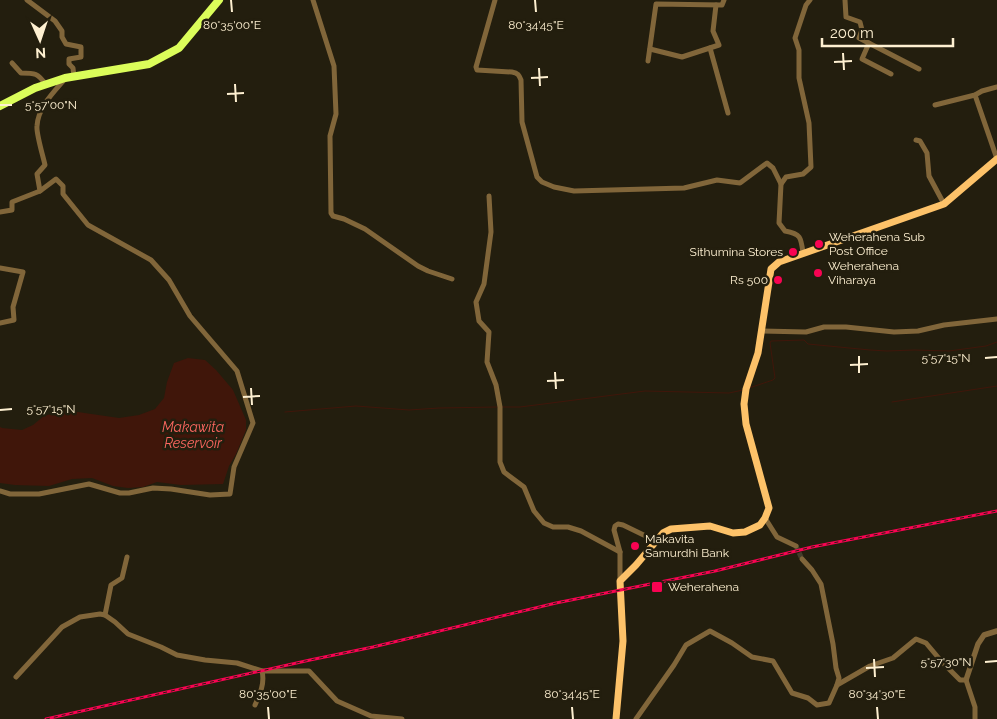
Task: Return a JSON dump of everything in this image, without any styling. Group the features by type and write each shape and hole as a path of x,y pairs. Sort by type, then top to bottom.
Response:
{"main road":[{"path":"0,106 35,88 66,78 149,64 178,48 219,0"},
{"path":"616,719 623,641 620,580 636,565 656,540 671,529 710,526 733,533 745,532 760,525 769,508 746,424 744,404 746,389 758,353 771,269 779,262 944,204 997,159"}],"street":[{"path":"27,0 55,21 62,31 62,37 66,44 81,47 81,57 69,59 74,77"},
{"path":"313,0 334,66 336,114 330,136 331,213 333,216 365,229 418,266 452,279"},
{"path":"495,0 476,70 512,72 520,76 522,80 522,122 536,177 542,182 554,187 574,191 684,188 717,180 740,183 767,163 773,168 781,184"},
{"path":"648,61 656,4 722,5 724,0"},
{"path":"804,253 801,238 796,233 784,230 779,223 781,184 786,176 803,174 811,167 809,123 799,78 799,50 795,38 806,5 810,0"},
{"path":"845,0 846,17 860,22 862,30 859,38 919,68"},
{"path":"650,49 682,57 719,45 714,31 716,5"},
{"path":"869,43 862,58 890,74"},
{"path":"710,48 728,113"},
{"path":"12,63 21,73 35,73 46,85"},
{"path":"40,191 37,174 45,165 36,127 47,100 66,78"},
{"path":"935,106 997,87"},
{"path":"975,95 997,159"},
{"path":"916,140 920,141 927,153 929,176 944,204"},
{"path":"0,212 12,210 12,202 40,191 56,179 63,186 64,194 88,225 150,260 168,280 190,316 237,372 253,423 234,467 230,494 210,495 153,488 120,493 89,484 38,494 10,494 0,491"},
{"path":"489,196 492,232 484,284 476,302 479,321 489,332 487,362 496,385 500,407 500,462 504,472 524,487 534,511 544,523 581,531 620,552"},
{"path":"0,268 23,272 13,307 14,320 0,323"},
{"path":"761,331 806,332 824,327 846,326 894,332 918,331 944,325 997,319"},
{"path":"765,518 777,537 796,546"},
{"path":"620,580 620,552 614,530 615,526 618,524 622,525 656,540"},
{"path":"106,615 111,585 122,578 127,557"},
{"path":"636,719 686,645 710,631 752,657 773,661 792,693 808,698 817,705 829,703 839,678 836,668 834,644 821,584 802,559"},
{"path":"16,677 62,627 80,617 100,614 106,615 128,634 177,655 237,663 262,671 309,671 337,701 371,716 402,719"},
{"path":"975,719 975,707 966,680 978,644 984,635 997,631"},
{"path":"837,685 870,666 894,658 916,639 926,643 960,680 966,680"},
{"path":"255,705 264,678 262,671"}],"water":[{"name":"Makawita Reservoir","path":"188,358 205,360 216,370 233,390 246,420 246,430 229,466 223,484 181,485 157,482 143,487 128,488 113,486 92,478 72,479 49,486 0,483 0,427 22,430 33,425 44,416 64,410 119,418 139,415 155,409 164,398 167,382 174,363"}],"waterway":[{"path":"749,388 775,378 771,341 804,340 808,344 887,351 949,351 986,346 997,342"},
{"path":"892,402 997,386"},
{"path":"501,407 520,407 645,391 729,393 743,390"},
{"path":"285,412 356,406 409,410 497,407"}],"tunnel":[{"path":"796,546 802,559"}],"railway":[{"path":"46,719 373,647 556,603 715,571 812,547 997,511"}],"place":[{"name":"Weherahena Sub Post Office","path":"819,244"},
{"name":"Sithumina Stores","path":"793,252"},
{"name":"Weherahena Viharaya","path":"818,273"},
{"name":"Rs 500","path":"778,280"},
{"name":"Makavita Samurdhi Bank","path":"635,546"},
{"name":"Weherahena","path":"657,587"}]}
